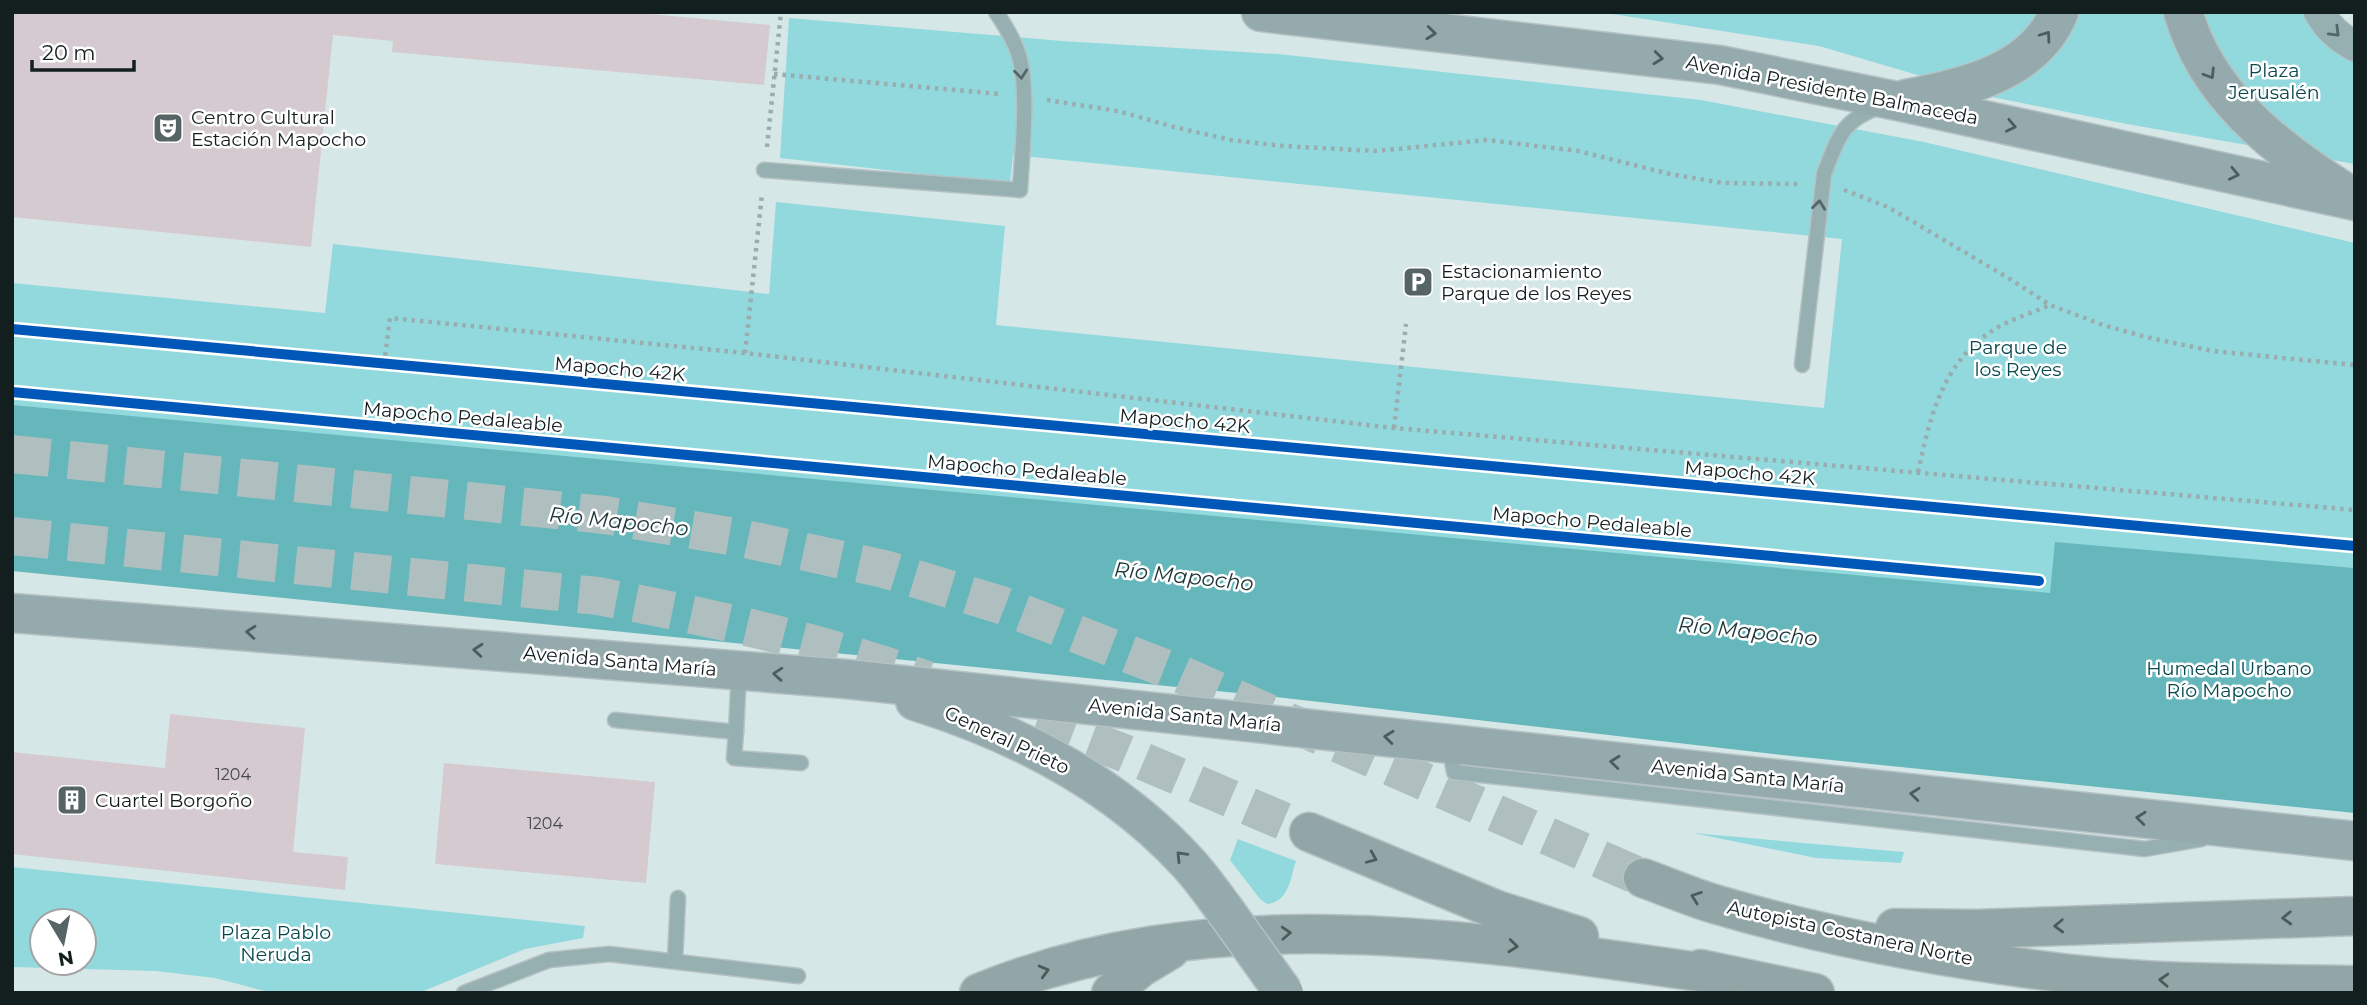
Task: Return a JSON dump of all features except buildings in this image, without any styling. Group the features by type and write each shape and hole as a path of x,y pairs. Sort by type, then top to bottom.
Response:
{"highway":[{"path":"1309,832 1497,910 1633,953 1727,976"},
{"name":"Autopista Costanera Norte","path":"1643,878 1717,905 1786,922 1913,950 2064,973 2240,983 2355,985"},
{"path":"1786,922 1976,929 2355,916"},
{"path":"979,993 1034,973 1097,957 1194,939 1300,933 1409,936 1531,948 1727,976 1815,993"},
{"path":"1111,993 1140,968 1194,939"}],"main road":[{"name":"Avenida Presidente Balmaceda","path":"1261,12 1720,65 2355,200"},
{"path":"1897,101 1951,88 2014,66 2035,51 2046,38 2059,12"},
{"path":"2183,12 2200,57 2231,102 2285,150 2355,200"},
{"name":"Avenida Santa María","path":"12,613 846,679 2355,842"},
{"name":"General Prieto","path":"846,679 941,709 1010,737 1083,775 1146,822 1189,864 1284,993"}],"street":[{"path":"2319,12 2330,30 2355,46"}],"lane":[{"path":"765,170 1020,190 1024,118 1021,71 1017,50 996,12"},
{"path":"1802,365 1824,174 1836,145 1850,122 1859,115 1897,101"},
{"path":"739,671 734,758 801,763"},
{"path":"615,720 736,732"},
{"path":"675,961 678,898"},
{"path":"464,993 549,960 609,954 798,976"}],"path":[{"path":"774,74 1023,96 1118,111 1199,133 1283,146 1376,151 1488,140 1578,151 1670,174 1723,183 1822,186 1847,190 1888,207 2050,305 2103,325 2146,338 2212,351 2355,365"},
{"path":"1918,472 1932,413 1958,363 1987,334 2050,305"},
{"path":"384,364 390,318 746,353 1394,428 2355,510"},
{"path":"1394,428 1406,324"},
{"path":"371,363 398,365"}],"green space":[{"name":"Plaza Jerusalén","path":"1599,12 2315,12 2355,55 2355,164 1992,97 1819,46"},
{"name":"Parque de los Reyes","path":"789,18 1062,41 1278,54 1701,100 1924,142 2355,243 2355,568 2055,543 2355,570 1328,700 12,567 12,283 325,313 333,244 769,294 776,202 1005,226 996,325 1824,408 1842,239 1013,155 1010,184 780,158"},
{"path":"1693,833 1904,852 1901,863 1816,858"},
{"path":"1238,839 1296,861 1288,888 1280,899 1267,904 1260,899 1230,860"},
{"name":"Plaza Pablo Neruda","path":"12,867 585,926 583,938 525,949 419,993 272,993 215,978 156,971 98,969 98,907 28,907 28,967 12,967"}],"water":[{"name":"Humedal Urbano Río Mapocho","path":"12,405 2050,593 2055,542 2355,568 2355,813 1792,756 1276,697 12,571"}],"tunnel":[{"path":"12,454 605,515 741,538 884,569 1001,605 1180,674 1643,878"},
{"path":"12,536 598,596 764,631 846,653 927,680"},
{"path":"984,700 1119,751 1309,832"}],"cycle path":[{"name":"Mapocho 42K","path":"12,329 2355,546"},
{"name":"Mapocho Pedaleable","path":"12,392 2039,581"}],"place":[{"name":"Centro Cultural Estación Mapocho","path":"168,128"},
{"name":"Estacionamiento Parque de los Reyes","path":"1418,282"},
{"name":"Cuartel Borgoño","path":"72,800"}],"water label":[{"name":"Río Mapocho","path":"619,521"},
{"name":"Río Mapocho","path":"1184,576"},
{"name":"Río Mapocho","path":"1748,631"}]}
